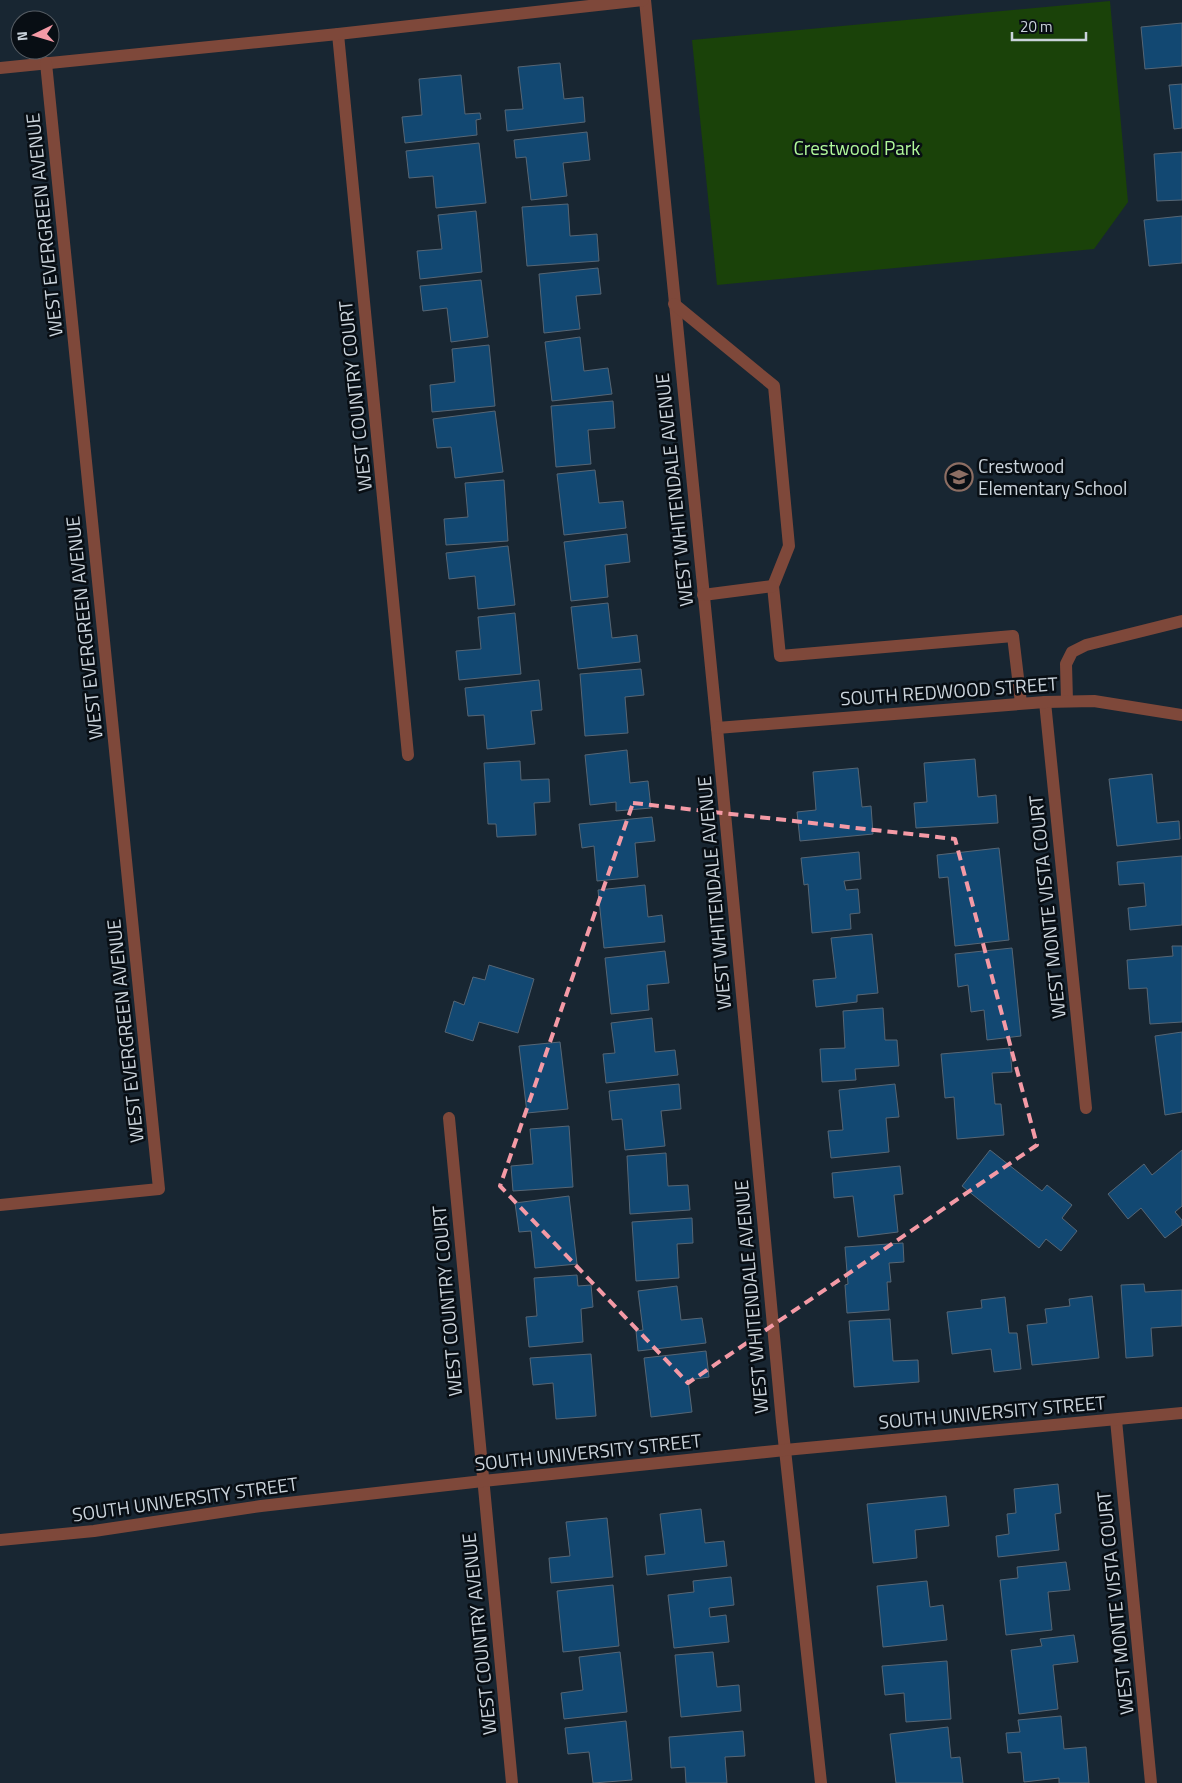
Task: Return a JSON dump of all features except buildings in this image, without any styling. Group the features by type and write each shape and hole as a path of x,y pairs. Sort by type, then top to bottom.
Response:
{"street":[{"path":"0,68 338,34 644,0"},
{"name":"WEST WHITENDALE AVENUE","path":"644,0 717,728 785,1450 822,1783"},
{"name":"WEST COUNTRY COURT","path":"338,34 408,755"},
{"name":"WEST EVERGREEN AVENUE","path":"0,1204 160,1189 46,63"},
{"path":"674,304 774,386 789,546 773,586 780,656 1013,636 1021,703"},
{"path":"703,595 773,586"},
{"path":"1066,701 1066,664 1072,652 1086,645 1182,621"},
{"name":"SOUTH REDWOOD STREET","path":"717,728 1066,701 1094,701 1182,715"},
{"name":"WEST MONTE VISTA COURT","path":"1045,702 1086,1108"},
{"name":"WEST COUNTRY COURT","path":"449,1118 483,1481"},
{"name":"SOUTH UNIVERSITY STREET","path":"0,1540 94,1531 260,1506 483,1481 785,1450 1182,1413"},
{"name":"WEST MONTE VISTA COURT","path":"1116,1420 1151,1783"},
{"name":"WEST COUNTRY AVENUE","path":"483,1481 512,1783"}],"highlighted area":[{"path":"633,803 955,839 1037,1145 688,1383 500,1186"}],"green space":[{"name":"Crestwood Park","path":"1110,1 1128,202 1094,249 717,285 692,40"}],"place":[{"name":"Crestwood Elementary School","path":"959,477"}]}
